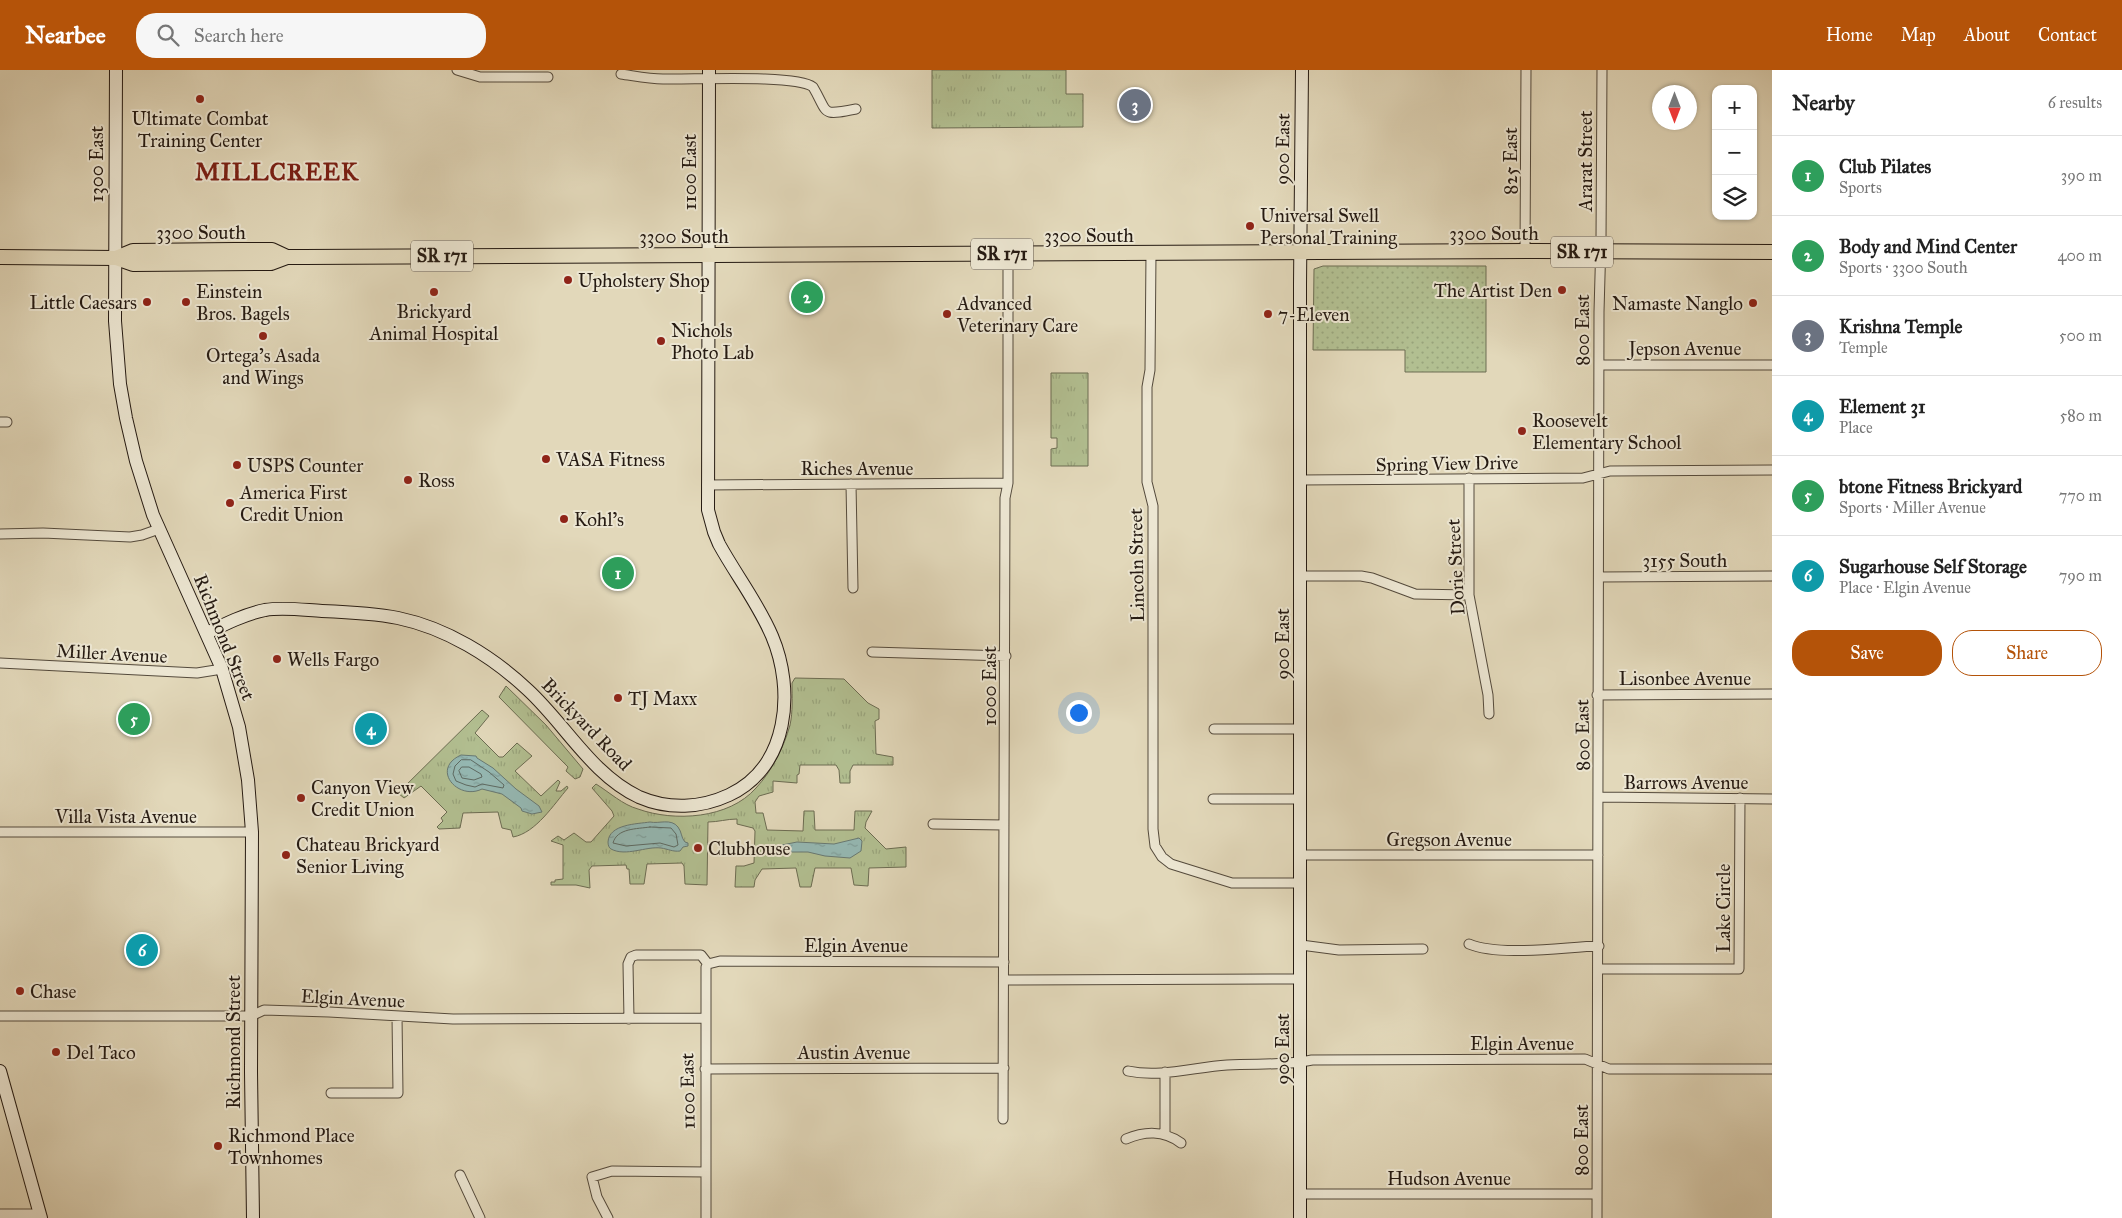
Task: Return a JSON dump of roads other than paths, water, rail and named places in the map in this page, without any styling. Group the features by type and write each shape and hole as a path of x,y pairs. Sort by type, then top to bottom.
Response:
{"main road":[{"name":"3300 South","path":"0,257 116,258 133,251 234,250 272,250 287,258 1151,253 1772,252"}],"street":[{"name":"1300 East","path":"116,70 116,258"},
{"path":"457,70 480,77 548,77"},
{"name":"900 East","path":"1300,1218 1300,253 1302,70"},
{"name":"825 East","path":"1525,252 1526,70"},
{"name":"Ararat Street","path":"1600,252 1602,70"},
{"path":"621,74 662,79 709,74 804,83 813,87 826,111 834,113 856,109"},
{"name":"1100 East","path":"707,485 709,74"},
{"name":"800 East","path":"1597,1218 1599,969 1597,694 1599,576 1598,365 1600,252"},
{"name":"Lincoln Street","path":"1151,253 1150,370 1147,387 1147,482 1153,506 1153,829 1155,846 1162,857 1171,864 1232,883 1301,883"},
{"name":"1000 East","path":"1003,1119 1006,656 1005,498 1008,483 1008,254"},
{"name":"Richmond Street","path":"116,258 115,328 120,384 136,461 159,529 222,668 239,727 248,780 252,832 251,1016 254,1218"},
{"name":"Jepson Avenue","path":"1598,365 1772,365"},
{"name":"Spring View Drive","path":"1300,480 1583,478 1610,471 1772,470"},
{"name":"Dorie Street","path":"1469,478 1469,595 1490,714"},
{"name":"Riches Avenue","path":"707,485 1008,483"},
{"path":"851,484 853,588"},
{"name":"Brickyard Road","path":"207,633 250,614 266,610 283,609 366,613 398,618 424,625 468,645 502,668 529,690 603,772 617,783 640,797 668,805 707,804 744,787 763,768 777,744 785,704 782,674 773,638 714,532 708,510 707,485"},
{"path":"0,534 43,533 134,537 159,529"},
{"path":"1300,576 1361,576 1372,578 1415,594 1469,595"},
{"name":"3155 South","path":"1599,576 1772,576"},
{"path":"872,652 1006,656"},
{"name":"Miller Avenue","path":"0,664 197,673 222,668"},
{"name":"Lisonbee Avenue","path":"1597,694 1772,694"},
{"path":"1214,729 1301,729"},
{"name":"Barrows Avenue","path":"1599,797 1772,799"},
{"name":"Lake Circle","path":"1599,969 1738,969 1740,798"},
{"path":"1213,799 1301,799"},
{"path":"933,824 1004,825"},
{"name":"Villa Vista Avenue","path":"0,832 252,832"},
{"name":"Gregson Avenue","path":"1300,856 1598,855"},
{"path":"1469,944 1482,949 1566,949 1599,946"},
{"path":"1301,945 1339,950 1423,948"},
{"path":"629,1019 628,964 631,957 636,955 701,956 708,964"},
{"name":"Elgin Avenue","path":"708,964 720,961 1004,962"},
{"name":"1100 East","path":"706,1218 705,1018 706,967 708,964"},
{"path":"1004,980 1301,979"},
{"name":"Elgin Avenue","path":"0,1016 251,1016 264,1010 453,1019 705,1018"},
{"path":"331,1093 398,1093 397,1016"},
{"name":"Elgin Avenue","path":"1301,1062 1312,1060 1586,1059 1609,1069 1772,1069"},
{"path":"1128,1071 1146,1074 1226,1065 1290,1065 1301,1062"},
{"name":"Austin Avenue","path":"705,1069 1004,1068"},
{"path":"0,1071 4,1100 40,1216 0,1214"},
{"path":"1165,1072 1166,1134"},
{"path":"1126,1140 1139,1134 1166,1134 1181,1143"},
{"path":"608,1218 597,1197 592,1177 612,1171 706,1172"},
{"path":"460,1175 480,1218"},
{"name":"Hudson Avenue","path":"1300,1194 1597,1194"}],"water":[{"path":"461,755 476,756 539,806 542,812 532,814 522,811 521,808 502,794 482,789 473,792 464,791 457,787 451,782 448,768 452,761"},
{"path":"650,822 675,824 685,842 688,843 688,846 683,847 680,851 655,848 629,852 617,851 609,847 610,836 618,828 631,824"},
{"path":"859,838 862,841 861,851 850,858 825,856 808,852 784,852 777,855 764,853 777,846 797,842 834,844"}],"place":[{"name":"Ultimate Combat Training Center","path":"200,99"},
{"name":"Krishna Temple","path":"1135,105"},
{"name":"Universal Swell Personal Training","path":"1250,226"},
{"name":"Upholstery Shop","path":"568,280"},
{"name":"The Artist Den","path":"1562,290"},
{"name":"Brickyard Animal Hospital","path":"434,292"},
{"name":"Body and Mind Center","path":"807,297"},
{"name":"Little Caesars","path":"147,302"},
{"name":"Einstein Bros. Bagels","path":"186,302"},
{"name":"Namaste Nanglo","path":"1753,303"},
{"name":"Advanced Veterinary Care","path":"947,314"},
{"name":"7-Eleven","path":"1268,314"},
{"name":"Ortega's Asada and Wings","path":"263,336"},
{"name":"Nichols Photo Lab","path":"661,341"},
{"name":"Roosevelt Elementary School","path":"1522,431"},
{"name":"VASA Fitness","path":"546,459"},
{"name":"USPS Counter","path":"237,465"},
{"name":"Ross","path":"408,480"},
{"name":"America First Credit Union","path":"230,503"},
{"name":"Kohl's","path":"564,519"},
{"name":"Club Pilates","path":"618,573"},
{"name":"Wells Fargo","path":"277,659"},
{"name":"TJ Maxx","path":"618,698"},
{"name":"btone Fitness Brickyard","path":"134,719"},
{"name":"Element 31","path":"371,729"},
{"name":"Canyon View Credit Union","path":"301,798"},
{"name":"Clubhouse","path":"698,848"},
{"name":"Chateau Brickyard Senior Living","path":"286,855"},
{"name":"Sugarhouse Self Storage","path":"142,950"},
{"name":"Chase","path":"20,991"},
{"name":"Del Taco","path":"56,1052"},
{"name":"Richmond Place Townhomes","path":"218,1146"}],"district":[{"name":"MILLCREEK","path":"277,172"}]}
